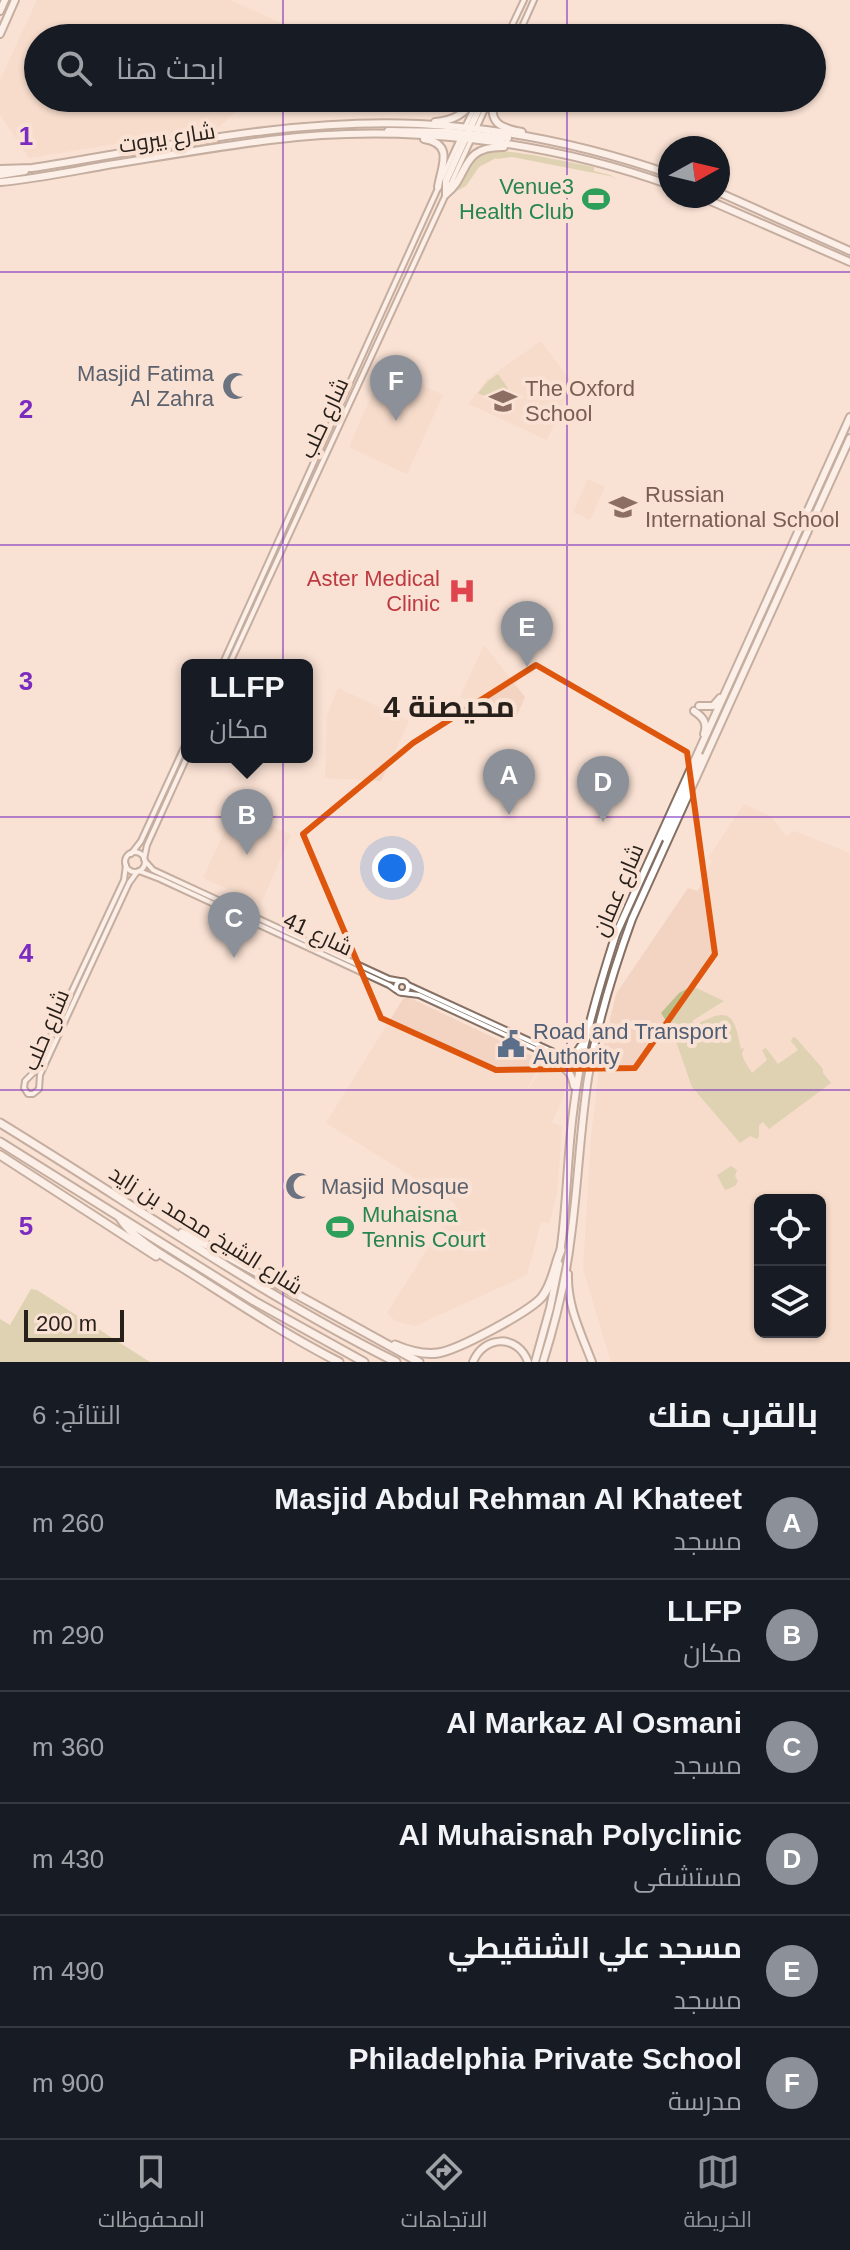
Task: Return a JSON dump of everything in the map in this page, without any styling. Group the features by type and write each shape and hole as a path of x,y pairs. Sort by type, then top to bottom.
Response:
{"highway":[{"name":"شارع الشيخ محمد بن زايد","path":"0,1123 291,1305 396,1362"},
{"name":"شارع الشيخ محمد بن زايد","path":"0,1142 254,1301 364,1362"},
{"path":"0,1155 164,1260 336,1362"},
{"path":"118,1216 130,1231 208,1285"},
{"path":"167,1228 198,1240 419,1362"},
{"path":"381,1340 423,1353 440,1352 460,1345 534,1304 548,1288 565,1252"}],"main road":[{"path":"0,11 5,0"},
{"path":"0,34 15,0"},
{"path":"420,124 445,121 463,112"},
{"path":"446,194 446,181 475,112"},
{"path":"492,112 499,125 544,139"},
{"name":"شارع بيروت","path":"0,169 32,168 273,131 358,124 420,124 590,160 658,181"},
{"path":"376,134 394,130 468,134"},
{"path":"376,134 427,139 438,145 445,160 438,187"},
{"name":"شارع بيروت","path":"0,182 269,140 376,134"},
{"name":"شارع بيروت","path":"468,134 544,139 658,170"},
{"path":"446,194 453,188 467,162 479,152 493,147 523,146"},
{"path":"0,175 32,168"},
{"path":"730,198 850,257"},
{"path":"728,208 836,256 850,257"},
{"path":"748,223 760,221"},
{"name":"شارع عمان","path":"543,1362 558,1308 589,1077 584,1067 589,1024 599,987 620,925 850,417"},
{"name":"شارع عمان","path":"535,1362 565,1252 575,1095 621,948 850,438"},
{"path":"698,754 705,725 696,708 715,704 730,682"},
{"path":"657,865 667,832 717,722 716,713"},
{"path":"565,1057 579,1051 589,1024"},
{"path":"546,1055 569,1072 575,1095"},
{"path":"565,1252 570,1304 592,1362"},
{"path":"473,1362 483,1347 500,1341 517,1346 528,1362"}],"street":[{"path":"513,24 524,0"},
{"path":"523,24 534,0"},
{"name":"شارع حلب","path":"225,659 438,187 483,112"},
{"name":"شارع حلب","path":"232,659 446,194"},
{"path":"181,754 141,841 126,860 130,871 138,871 144,866 146,847 184,763"},
{"path":"131,854 139,853 144,860"},
{"name":"شارع 41","path":"144,860 153,870 389,979 400,981"},
{"name":"شارع حلب","path":"126,865 124,880 36,1069 24,1083 28,1094 36,1093 39,1089 40,1075 129,883 138,871"},
{"name":"شارع 41","path":"138,871 396,990"},
{"path":"400,981 584,1067 546,1055 419,995 399,993 396,984 400,981"},
{"path":"403,993 408,985"}],"highlighted area":[{"path":"536,665 687,752 715,954 635,1068 496,1070 381,1018 303,834 413,743"}],"shaded area":[{"path":"37,0 230,0 281,23 281,24 26,24"},
{"path":"24,28 24,112 235,112 219,127 29,158 0,115 0,80"},
{"path":"541,341 574,381 547,440 469,404 487,379"},
{"path":"384,367 443,395 407,474 349,447"},
{"path":"588,479 605,487 590,520 573,512"},
{"path":"484,645 525,697 515,720 460,697"},
{"path":"338,688 409,721 381,781 325,778 327,715"},
{"path":"744,804 772,817 786,836 794,831 850,853 850,1362 611,1362 583,1269 591,1137 600,1061 616,994 688,888 698,891 712,861 708,858"},
{"path":"235,809 291,835 261,904 203,878"},
{"path":"408,997 543,1061 524,1094 546,1063 562,1071 566,1082 552,1123 562,1126 557,1194 549,1223 541,1222 527,1275 415,1326 395,1321 387,1313 456,1204 326,1123 403,999"}],"green space":[{"path":"496,150 594,167 594,171 610,175 617,180 610,176 512,157 496,158 479,167 466,186 455,192 463,173 477,157"},
{"path":"498,374 508,388 500,404 478,393"},
{"path":"692,986 724,1001 692,1021 697,1026 717,1016 729,1017 741,1049 744,1048 744,1060 752,1073 767,1060 762,1050 766,1048 778,1064 798,1050 791,1041 795,1037 831,1083 769,1129 763,1122 759,1125 757,1139 750,1136 740,1143 692,1087 672,1030 661,1013 679,993"},
{"path":"731,1166 737,1170 735,1176 738,1181 735,1186 725,1190 717,1175"},
{"path":"31,1289 150,1362 0,1362 0,1319 10,1325"}],"place":[{"name":"Venue3 Health Club","path":"596,199"},
{"name":"Masjid Fatima Al Zahra","path":"236,386"},
{"name":"The Oxford School","path":"503,401"},
{"name":"Philadelphia Private School","path":"396,421"},
{"name":"Russian International School","path":"623,507"},
{"name":"Aster Medical Clinic","path":"462,591"},
{"name":"مسجد علي الشنقيطي","path":"527,667"},
{"name":"Masjid Abdul Rehman Al Khateet","path":"509,815"},
{"name":"Al Muhaisnah Polyclinic","path":"603,822"},
{"name":"LLFP","path":"247,855"},
{"name":"Al Markaz Al Osmani","path":"234,958"},
{"name":"Road and Transport Authority","path":"511,1044"},
{"name":"Masjid Mosque","path":"299,1186"},
{"name":"Muhaisna Tennis Court","path":"340,1227"}],"district":[{"name":"محيصنة 4","path":"449,706"}]}
